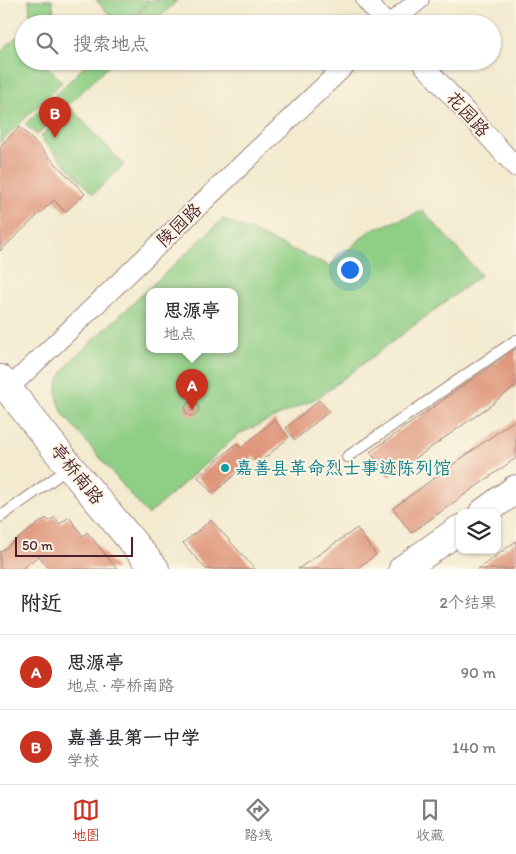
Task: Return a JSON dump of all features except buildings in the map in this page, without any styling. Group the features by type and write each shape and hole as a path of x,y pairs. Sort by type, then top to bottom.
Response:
{"street":[{"path":"366,0 380,15"},
{"path":"400,15 419,0"},
{"name":"陵园路","path":"4,384 340,70"},
{"name":"花园路","path":"428,70 516,167"},
{"name":"亭桥南路","path":"4,384 155,569"},
{"path":"488,509 516,489"},
{"path":"501,517 516,507"},
{"path":"403,569 456,532"},
{"path":"431,569 456,550"}],"lane":[{"path":"347,457 516,340"},
{"path":"0,517 70,467"}],"green space":[{"path":"29,0 52,0 55,15 30,14"},
{"path":"96,0 150,0 135,15 110,15"},
{"path":"152,0 178,0 162,15 136,15"},
{"path":"15,38 15,70 51,70 62,82 0,143 0,52"},
{"path":"81,70 105,70 37,135 25,124"},
{"path":"71,108 124,165 93,194 40,137"},
{"path":"423,211 481,275 319,397 239,434 148,515 63,414 58,398 57,386 71,361 146,291 146,353 238,353 238,288 149,288 223,219 330,266 369,231"}],"place":[{"name":"嘉善县第一中学","path":"55,138"},
{"name":"思源亭","path":"192,410"},
{"name":"嘉善县革命烈士事迹陈列馆","path":"225,468"}]}
